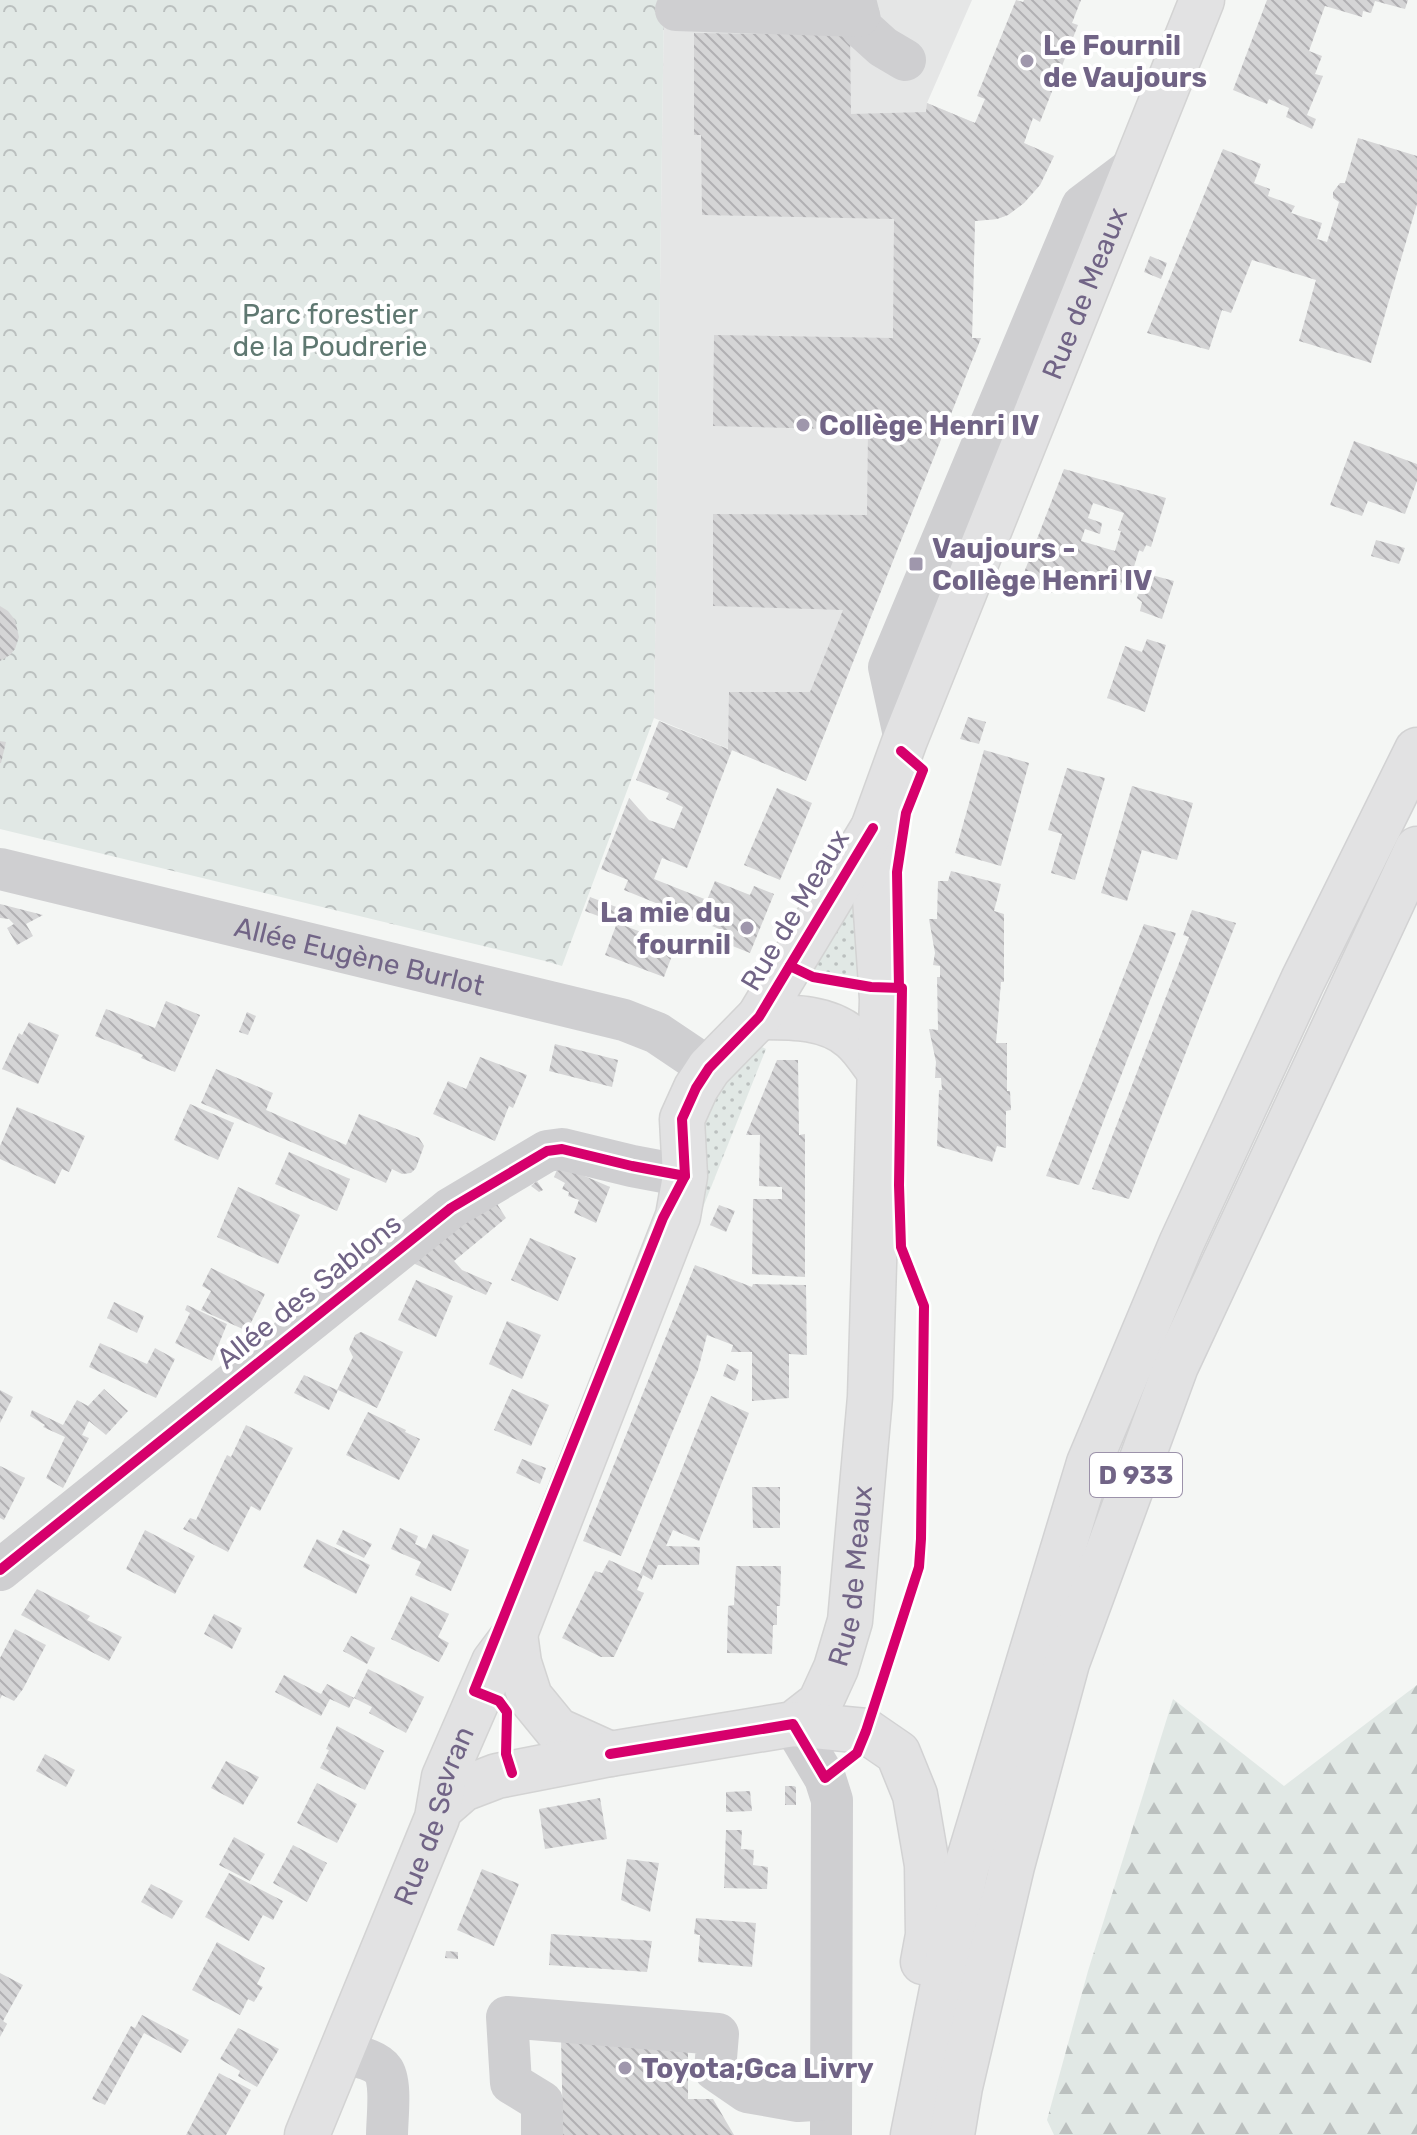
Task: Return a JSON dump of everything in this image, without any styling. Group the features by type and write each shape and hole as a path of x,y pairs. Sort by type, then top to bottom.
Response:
{"main road":[{"name":"Rue de Meaux","path":"759,1017 873,828 905,740 1135,166 1152,102 1202,0"},
{"name":"D 933","path":"917,2116 966,1869 1089,1463 1181,1244 1303,980 1417,750"},
{"name":"Rue de Meaux","path":"793,1724 820,1703 836,1668 850,1621 870,1397 882,999 873,828"},
{"name":"D 933","path":"952,2135 960,2087 1012,1866 1072,1648 1176,1366 1417,849"},
{"path":"759,1017 808,1019 833,1025 853,1038 881,1074"},
{"name":"Rue de Sevran","path":"307,2135 440,1809 444,1777 494,1662 515,1634 678,1216 685,1176 682,1119 709,1068 759,1017"},
{"path":"515,1634 519,1663 530,1697 557,1730 610,1754"},
{"path":"440,1809 463,1789 497,1776 610,1754 793,1724 866,1731 898,1753 915,1795 927,1865 928,1935 912,2021 917,2116"}],"street":[{"path":"676,10 857,8 862,28 883,47 905,60"},
{"name":"Allée Eugène Burlot","path":"0,869 624,1020 657,1033 709,1068"},
{"name":"Allée des Sablons","path":"0,1570 451,1208 533,1159 547,1151 562,1149 685,1176"},
{"path":"542,2135 542,2102 511,2083 507,2017 718,2034 715,2070 747,2092 798,2101 831,2117 832,1800 825,1778 793,1724"},
{"path":"341,2052 373,2062 383,2069 388,2080 387,2135"}],"shaded area":[{"name":"Collège Henri IV","path":"664,0 972,0 927,103 1054,156 1040,185 1024,203 1008,215 975,221 972,338 981,338 806,781 654,718"}],"green space":[{"name":"Parc forestier de la Poudrerie","path":"0,0 664,0 654,718 562,966 0,829"},
{"path":"854,883 873,984 814,974 804,966"},
{"path":"756,1044 766,1049 696,1225 699,1107"},
{"path":"1417,1685 1417,2135 1054,2135 1047,2120 1088,1971 1173,1699 1284,1786"}],"building":[{"path":"1016,0 1081,0 1072,23 1078,25 1040,122 1033,118 1024,143 1054,156 1040,185 1024,203 1008,215 975,221 972,338 981,338 806,781 732,750 687,868 662,858 654,879 707,900 715,881 750,895 754,886 774,894 750,953 730,945 734,935 624,890 628,880 601,869 629,798 649,820 674,829 683,807 666,799 669,793 636,780 659,721 728,749 729,692 810,692 843,610 713,606 713,514 867,515 868,430 713,426 714,335 893,338 894,219 702,215 701,135 694,135 694,33 850,35 851,114 926,112 927,103 975,123 985,99 977,96"},
{"path":"1267,0 1408,0 1405,9 1375,1 1371,13 1363,11 1362,17 1325,6 1309,51 1322,56 1315,74 1323,76 1307,115 1316,119 1312,129 1286,117 1289,108 1269,99 1267,104 1233,90"},
{"path":"1358,138 1417,156 1417,204 1371,363 1299,341 1316,280 1252,260 1231,313 1222,310 1209,350 1147,333 1223,149 1261,164 1254,183 1270,189 1268,196 1295,206 1291,213 1322,223 1317,239 1327,242 1339,202 1333,198 1333,192 1340,183 1345,183"},
{"path":"1150,256 1167,263 1161,279 1144,272"},
{"path":"1354,441 1417,464 1417,481 1405,514 1368,501 1362,516 1330,505"},
{"path":"1064,469 1166,498 1151,547 1146,545 1143,552 1139,550 1133,570 1174,581 1162,619 1140,611 1142,602 1137,598 1143,581 1124,575 1121,585 1109,586 1058,574 1052,593 1020,583","holes":["1093,503 1124,513 1115,551 1081,541 1085,529 1100,534 1102,523 1088,518"]},
{"path":"1376,540 1405,548 1399,564 1371,556"},
{"path":"0,606 15,620 19,637 15,649 0,661"},
{"path":"1147,639 1166,645 1145,712 1107,698 1125,646 1142,652"},
{"path":"968,717 986,722 979,744 960,739"},
{"path":"0,741 6,742 1,763 0,763"},
{"path":"984,750 1029,763 1001,866 955,853"},
{"path":"1067,768 1105,778 1075,880 1051,873 1062,834 1048,830"},
{"path":"1132,786 1193,803 1177,860 1142,850 1127,901 1101,893"},
{"path":"777,788 812,803 780,880 744,865"},
{"path":"951,871 1001,884 994,911 1004,914 1004,982 1001,982 996,1043 1007,1043 1007,1091 1010,1091 1011,1110 1006,1111 1006,1148 997,1146 992,1162 937,1146 939,1090 942,1090 941,1078 935,1078 936,1062 929,1029 938,1030 937,977 940,977 940,966 933,965 935,953 929,919 937,919 938,881 948,881"},
{"path":"590,897 619,908 614,922 585,911"},
{"path":"0,904 43,915 26,924 33,936 17,945 7,928 14,924 9,919 0,918"},
{"path":"1192,910 1236,923 1129,1199 1092,1189 1189,937 1183,935"},
{"path":"617,923 676,945 664,977 605,955"},
{"path":"1144,924 1176,933 1079,1185 1046,1176"},
{"path":"166,1001 200,1015 175,1072 95,1036 106,1009 155,1028"},
{"path":"247,1012 256,1016 248,1035 239,1032"},
{"path":"29,1022 59,1035 38,1084 2,1069 19,1033 22,1035"},
{"path":"555,1044 618,1060 612,1087 549,1071"},
{"path":"480,1057 527,1075 513,1108 509,1106 495,1141 433,1114 448,1081 466,1089"},
{"path":"777,1060 798,1060 799,1135 805,1134 805,1277 752,1274 753,1199 782,1199 782,1187 759,1186 760,1135 746,1135"},
{"path":"216,1069 273,1093 266,1110 346,1145 359,1114 419,1138 424,1146 416,1168 411,1173 402,1174 392,1169 386,1183 201,1103"},
{"path":"190,1104 234,1123 218,1160 174,1140"},
{"path":"17,1107 85,1136 69,1172 62,1169 55,1184 0,1159 0,1146"},
{"path":"289,1152 350,1179 337,1211 275,1184"},
{"path":"559,1165 610,1187 596,1223 574,1213 579,1200 568,1196 569,1192 562,1189 565,1183 554,1177"},
{"path":"537,1181 543,1190 539,1192 531,1186"},
{"path":"238,1187 300,1215 278,1264 217,1237"},
{"path":"497,1204 506,1218 454,1261 462,1270 492,1283 486,1295 408,1261 470,1212"},
{"path":"719,1205 735,1211 726,1232 710,1225"},
{"path":"530,1238 576,1258 558,1301 511,1280"},
{"path":"695,1265 752,1287 753,1284 806,1285 807,1355 789,1354 789,1398 752,1401 752,1352 731,1352 733,1345 707,1335 698,1370 621,1556 583,1541"},
{"path":"211,1268 265,1294 247,1331 201,1310 211,1291 202,1286"},
{"path":"416,1280 453,1296 436,1337 398,1320"},
{"path":"114,1302 144,1316 137,1333 107,1318"},
{"path":"187,1305 227,1324 212,1361 175,1343 190,1313 185,1310"},
{"path":"507,1321 541,1335 522,1379 489,1364"},
{"path":"361,1332 403,1352 377,1408 338,1390 329,1410 294,1393 304,1375 337,1390 353,1357 349,1349 355,1335"},
{"path":"100,1343 147,1364 155,1348 175,1359 156,1398 89,1367"},
{"path":"727,1364 739,1370 735,1381 723,1376"},
{"path":"104,1389 128,1411 106,1435 89,1421 82,1435 89,1438 63,1488 46,1478 65,1437 43,1427 45,1425 30,1416 32,1410 63,1425 77,1400 88,1406"},
{"path":"512,1389 549,1405 531,1446 494,1430"},
{"path":"0,1390 13,1397 0,1423"},
{"path":"711,1396 749,1413 699,1541 673,1530 666,1546 700,1547 699,1565 658,1565 652,1580 643,1575 637,1590 644,1593 614,1657 601,1657 562,1638 595,1571 602,1573 609,1560 640,1574"},
{"path":"368,1412 420,1439 399,1480 346,1455"},
{"path":"246,1425 293,1448 260,1511 251,1506 228,1552 183,1529 190,1518 196,1520 227,1455 231,1457"},
{"path":"522,1459 546,1468 540,1484 516,1473"},
{"path":"0,1466 25,1478 4,1520 0,1518"},
{"path":"752,1487 780,1487 780,1528 753,1528"},
{"path":"400,1528 418,1536 415,1544 426,1549 433,1534 469,1550 451,1591 415,1575 421,1562 391,1549"},
{"path":"145,1530 195,1556 175,1594 126,1569"},
{"path":"343,1530 372,1544 364,1558 336,1544"},
{"path":"317,1539 370,1565 356,1594 303,1567"},
{"path":"736,1566 781,1566 780,1606 777,1606 777,1625 773,1625 772,1654 727,1653 728,1606 734,1605"},
{"path":"37,1589 90,1616 87,1620 122,1637 109,1661 21,1615"},
{"path":"411,1596 449,1614 438,1637 449,1643 439,1662 391,1639"},
{"path":"214,1614 242,1628 232,1649 204,1634"},
{"path":"15,1629 46,1645 14,1701 2,1695 0,1699 0,1658"},
{"path":"351,1636 375,1648 367,1664 343,1651"},
{"path":"368,1669 424,1697 406,1733 369,1713 372,1707 354,1698"},
{"path":"284,1675 321,1694 327,1684 354,1698 349,1708 330,1699 321,1716 275,1692"},
{"path":"337,1726 384,1751 365,1790 320,1768"},
{"path":"45,1754 75,1770 66,1787 36,1771"},
{"path":"226,1761 259,1777 243,1805 211,1788"},
{"path":"317,1783 357,1804 337,1843 297,1823"},
{"path":"785,1786 796,1787 796,1805 785,1805"},
{"path":"750,1791 752,1811 726,1812 726,1792"},
{"path":"600,1798 607,1839 545,1849 539,1809"},
{"path":"726,1830 742,1830 741,1849 754,1850 753,1865 768,1867 767,1889 724,1888"},
{"path":"234,1837 265,1854 250,1881 219,1865"},
{"path":"293,1845 327,1863 307,1902 273,1883"},
{"path":"627,1859 659,1863 650,1912 621,1900"},
{"path":"482,1869 519,1884 494,1946 457,1930"},
{"path":"229,1873 283,1901 273,1920 263,1915 249,1941 205,1917"},
{"path":"151,1884 183,1901 172,1919 141,1902"},
{"path":"696,1918 756,1923 752,1967 698,1962 700,1935 694,1934"},
{"path":"551,1934 652,1941 647,1972 549,1965"},
{"path":"217,1942 265,1968 257,1984 263,1987 254,2002 248,1999 240,2015 192,1990"},
{"path":"446,1951 458,1952 458,1959 445,1958"},
{"path":"0,1973 23,1985 3,2021 7,2024 0,2037"},
{"path":"142,2015 189,2040 181,2053 144,2033 105,2105 92,2099 131,2026 135,2028"},
{"path":"238,2028 279,2049 257,2087 238,2076 240,2071 220,2059"},
{"name":"Toyota;Gca Livry","path":"561,2037 688,2038 688,2099 713,2099 734,2135 563,2135"},
{"path":"219,2073 251,2090 226,2135 186,2135"}],"cycle path":[{"path":"899,988 897,872 906,813 923,770 901,751"},
{"path":"512,1773 506,1754 507,1712 499,1701 474,1691 663,1218 685,1176 682,1119 709,1068 759,1017 873,828"},
{"path":"610,1754 793,1724 825,1778 857,1753 919,1567 924,1306 901,1247 902,988 871,987 813,977 790,966"},
{"path":"0,1570 451,1208 547,1151 562,1149 685,1176"}],"place":[{"name":"Le Fournil de Vaujours","path":"1027,61"},
{"name":"Collège Henri IV","path":"803,425"},
{"name":"Vaujours - Collège Henri IV","path":"916,564"},
{"name":"La mie du fournil","path":"747,928"},
{"name":"Toyota;Gca Livry","path":"625,2068"}]}
